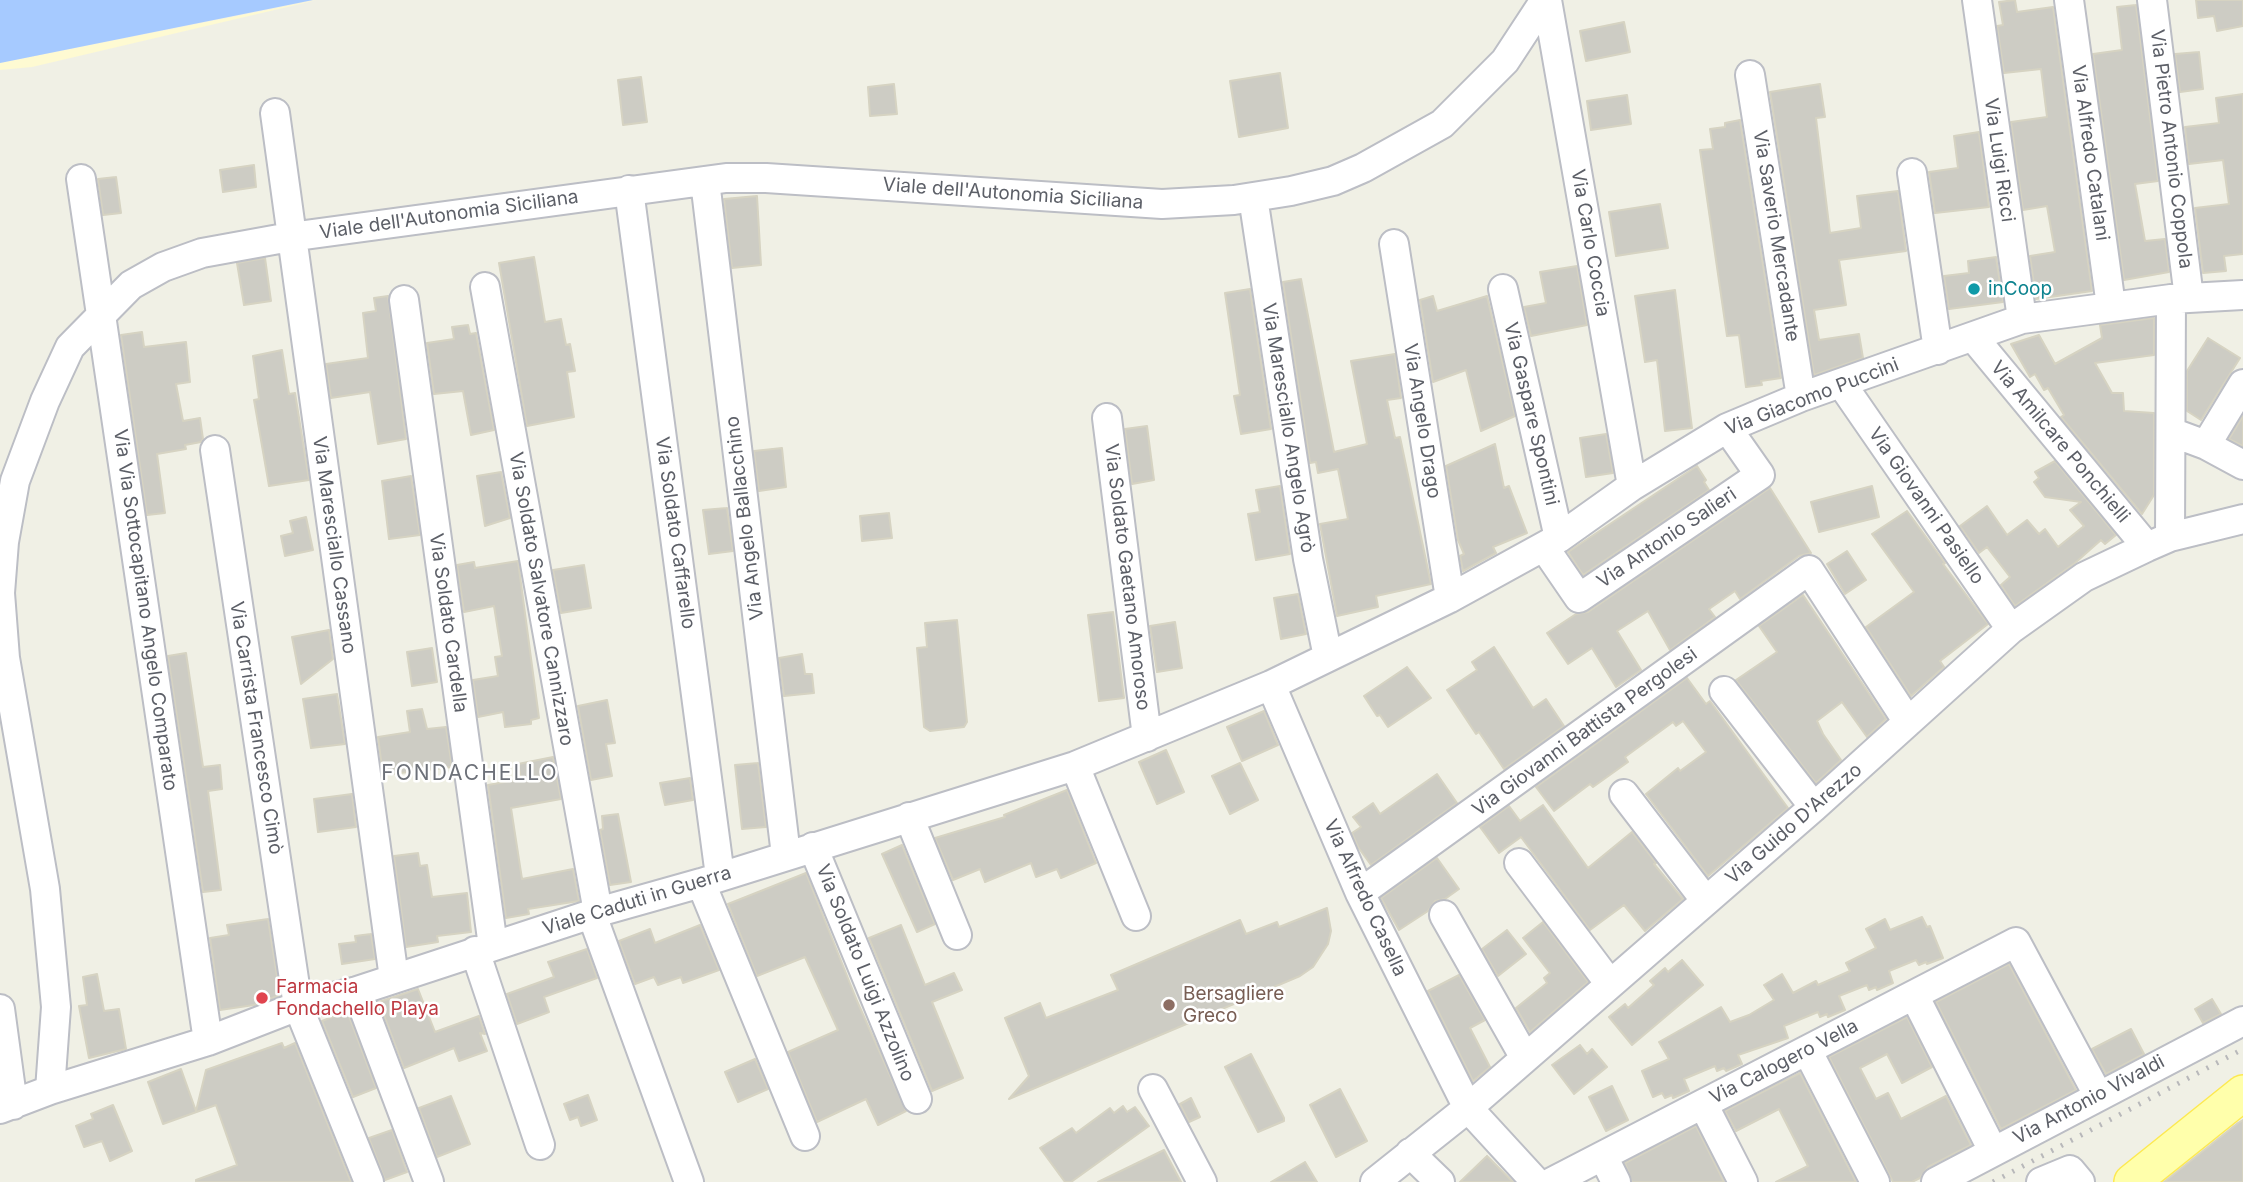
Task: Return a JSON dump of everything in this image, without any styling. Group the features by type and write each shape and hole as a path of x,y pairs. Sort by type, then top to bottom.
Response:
{"main road":[{"path":"2132,1182 2243,1093"}],"street":[{"name":"Viale dell'Autonomia Siciliana","path":"50,1090 56,1007 45,889 5,658 1,593 4,542 15,481 45,401 70,347 131,285 163,267 202,253 290,237 705,181 766,178 1162,204 1253,197 1333,181 1363,168 1442,124 1505,61 1546,0"},
{"name":"Via Carlo Coccia","path":"1546,0 1632,486"},
{"name":"Via Luigi Ricci","path":"1977,0 2022,319"},
{"name":"Via Alfredo Catalani","path":"2069,0 2111,306"},
{"name":"Via Pietro Antonio Coppola","path":"2152,0 2180,298 2171,432 2158,542"},
{"name":"Via Saverio Mercadante","path":"1750,75 1801,397"},
{"name":"Via Maresciallo Cassano","path":"275,113 394,978"},
{"path":"1912,173 1938,350"},
{"name":"Via Via Sottocapitano Angelo Comparato","path":"81,179 208,1041"},
{"name":"Via Angelo Ballacchino","path":"705,181 786,855"},
{"name":"Via Soldato Caffarello","path":"629,190 711,879 806,1136"},
{"name":"Via Maresciallo Angelo Agrò","path":"1253,197 1308,559 1328,657"},
{"name":"Via Angelo Drago","path":"1394,244 1450,597"},
{"name":"Via Soldato Salvatore Cannizzaro","path":"485,286 595,913 689,1182"},
{"name":"Via Gaspare Spontini","path":"1503,289 1551,542"},
{"name":"Via Giacomo Puccini","path":"1271,685 1450,597 1551,542 1632,486 1727,428 1801,397 2022,319 2180,298 2243,295"},
{"name":"Via Soldato Cardella","path":"404,300 484,948 540,1145"},
{"name":"Via Amilcare Ponchielli","path":"1974,338 2158,542"},
{"name":"Via Giovanni Pasiello","path":"1841,383 2011,629"},
{"path":"2206,445 2243,384"},
{"name":"Via Soldato Gaetano Amoroso","path":"1107,418 1147,737"},
{"name":"Via Antonio Salieri","path":"1551,542 1579,598 1760,475 1727,428"},
{"path":"2171,432 2206,445 2243,464"},
{"name":"Via Carrista Francesco Cimò","path":"215,450 298,1006 369,1182"},
{"name":"Via Guido D'Arezzo","path":"1375,1182 1468,1108 1814,807 2011,629 2084,577 2158,542 2243,519"},
{"name":"Via Giovanni Battista Pergolesi","path":"1360,893 1810,570 1908,722"},
{"name":"Viale Caduti in Guerra","path":"6,1107 50,1090 208,1041 298,1006 357,991 595,913 1075,766 1271,685"},
{"name":"Via Alfredo Casella","path":"1271,685 1360,893 1468,1108"},
{"path":"1724,691 1814,807"},
{"path":"1075,766 1136,916"},
{"path":"1624,794 1706,901"},
{"path":"909,817 957,935"},
{"name":"Via Soldato Luigi Azzolino","path":"813,847 917,1099"},
{"path":"1519,863 1610,984"},
{"path":"1444,915 1525,1058"},
{"name":"Via Calogero Vella","path":"1552,1182 2016,942 2098,1095"},
{"path":"357,991 429,1182"},
{"path":"1914,995 1993,1151"},
{"path":"0,1009 6,1107"},
{"name":"Via Antonio Vivaldi","path":"1936,1182 2243,1021"},
{"path":"1807,1050 1875,1182"},
{"path":"1153,1089 1202,1182"},
{"path":"1703,1104 1743,1182"},
{"path":"1468,1108 1536,1182"},
{"path":"1410,1153 1440,1182"},
{"path":"1603,1156 1616,1182"},
{"path":"2041,1182 2070,1170 2080,1182"}],"sand":[{"path":"317,0 32,67 0,70 0,63"}],"water":[{"path":"0,0 313,0 0,63"}],"building":[{"path":"2015,0 2017,12 2053,7 2092,291 2036,299 2030,256 2055,252 2047,206 2023,210 2011,122 2047,117 2041,69 2004,73 1997,26 2003,25 1999,2"},
{"path":"2196,0 2243,0 2243,26 2217,31 2214,16 2198,18"},
{"path":"2136,5 2158,181 2135,184 2145,241 2165,239 2169,272 2124,280 2093,54 2122,50 2117,7"},
{"path":"1624,22 1630,52 1586,61 1580,31"},
{"path":"2199,52 2203,89 2180,92 2175,54"},
{"path":"1280,73 1288,128 1239,137 1230,81"},
{"path":"641,77 647,122 623,125 618,80"},
{"path":"894,84 897,114 870,116 868,87"},
{"path":"1820,84 1825,117 1816,118 1830,233 1861,228 1857,196 1898,191 1906,251 1839,260 1846,305 1814,310 1819,340 1859,334 1863,358 1814,375 1770,92"},
{"path":"2243,94 2243,254 2224,256 2226,271 2203,273 2195,208 2229,204 2223,160 2189,164 2185,127 2219,123 2216,98"},
{"path":"1627,95 1631,124 1591,130 1587,101"},
{"path":"1740,120 1781,378 1746,387 1739,335 1727,336 1700,150 1713,149 1710,129 1725,127 1725,123"},
{"path":"1979,132 1989,207 1935,213 1929,172 1958,168 1954,136"},
{"path":"254,165 256,187 223,192 220,170"},
{"path":"116,177 121,213 103,215 98,179"},
{"path":"757,196 761,265 732,268 724,199"},
{"path":"1660,204 1668,248 1616,256 1609,212"},
{"path":"534,257 545,322 561,319 566,345 570,344 575,371 567,372 574,417 527,426 499,263"},
{"name":"inCoop","path":"1996,257 2003,302 1949,309 1944,276 1969,273 1968,261"},
{"path":"265,258 271,301 244,305 237,263"},
{"path":"1577,266 1587,325 1531,336 1524,307 1546,303 1540,272"},
{"path":"1301,279 1334,452 1367,444 1351,361 1395,354 1401,398 1387,400 1395,438 1400,437 1431,584 1376,596 1378,607 1337,616 1320,524 1348,519 1338,469 1318,473 1316,462 1310,463 1283,282"},
{"path":"1250,289 1271,429 1241,434 1234,396 1240,395 1225,293"},
{"path":"1675,290 1692,428 1665,431 1657,360 1645,362 1635,296"},
{"path":"388,296 406,439 378,444 370,392 331,398 326,364 368,358 363,313 376,311 374,298"},
{"path":"1433,296 1437,311 1487,296 1515,416 1481,431 1466,370 1433,382 1420,300"},
{"path":"2154,318 2154,355 2095,363 2112,393 2123,393 2124,411 2154,413 2154,495 2142,514 2061,417 2064,415 2048,388 2044,390 2035,374 2030,377 2011,344 2039,335 2055,364 2102,338 2100,325"},
{"path":"468,325 470,334 476,333 494,430 471,435 463,391 434,394 427,343 454,339 452,327"},
{"path":"142,332 144,347 186,342 190,382 176,384 183,421 200,418 203,439 201,442 185,445 186,449 157,454 165,513 147,515 121,335"},
{"path":"2208,338 2240,358 2201,420 2187,411 2187,371"},
{"path":"282,350 289,394 295,393 309,480 269,486 254,400 259,399 253,356"},
{"path":"2243,416 2243,446 2229,439"},
{"path":"1147,426 1154,480 1132,484 1125,429"},
{"path":"1606,434 1613,473 1586,477 1580,438"},
{"path":"1495,444 1504,488 1509,486 1527,533 1493,547 1496,553 1463,571 1460,556 1464,554 1458,540 1446,466"},
{"path":"782,448 786,487 759,491 754,451"},
{"path":"2055,461 2116,535 2105,544 2101,540 2075,563 2015,606 2001,585 2010,577 1987,547 1979,553 1960,526 1987,506 2007,535 2027,520 2039,534 2045,529 2058,547 2084,526 2070,510 2081,502 2045,497 2034,482 2039,478 2035,472"},
{"path":"1697,466 1709,490 1583,575 1568,552"},
{"path":"501,472 510,518 485,526 477,476"},
{"path":"411,476 420,535 389,539 382,481"},
{"path":"1280,486 1290,554 1256,560 1248,514 1260,512 1256,490"},
{"path":"1872,486 1879,517 1819,532 1811,502"},
{"path":"1770,488 1811,553 1799,556 1740,599 1735,591 1709,609 1715,617 1670,650 1648,611 1617,631 1641,670 1616,687 1592,648 1568,664 1547,633 1576,614 1588,612"},
{"path":"727,508 733,551 709,554 703,510"},
{"path":"1907,511 1988,624 1940,661 1944,667 1911,696 1866,627 1914,592 1872,534"},
{"path":"889,513 892,538 862,541 860,516"},
{"path":"306,517 313,550 285,556 281,536 293,533 290,521"},
{"path":"1847,551 1866,580 1845,594 1827,564"},
{"path":"518,561 539,718 531,720 531,724 505,727 503,712 478,717 473,680 498,676 495,657 502,656 494,606 464,612 457,565 474,562 475,568"},
{"path":"584,565 591,608 561,613 553,570"},
{"path":"1298,594 1306,634 1281,639 1274,598"},
{"path":"1803,595 1886,719 1867,737 1842,702 1817,721 1841,760 1816,783 1736,680 1777,652 1759,626"},
{"path":"1113,612 1124,698 1099,701 1088,615"},
{"path":"957,620 967,722 964,727 930,731 924,727 917,648 927,647 925,623"},
{"path":"1175,622 1182,668 1157,672 1150,626"},
{"path":"329,630 333,659 301,684 292,637"},
{"path":"1494,647 1533,708 1546,699 1564,726 1504,769 1479,732 1476,734 1447,690 1477,670 1472,662"},
{"path":"432,648 437,682 412,686 407,652"},
{"path":"186,653 203,767 220,765 222,789 208,791 221,890 203,892 168,656"},
{"path":"802,654 805,674 812,674 814,693 784,696 779,658"},
{"path":"1407,667 1431,698 1388,727 1364,696"},
{"path":"1687,678 1706,704 1710,701 1788,808 1708,876 1646,794 1678,768 1680,771 1706,752 1683,721 1676,726 1673,722 1625,757 1628,762 1593,787 1590,784 1554,811 1536,787"},
{"path":"337,694 345,744 311,748 303,699"},
{"path":"607,700 615,743 606,744 612,776 591,780 578,706"},
{"path":"422,709 427,729 446,727 452,767 383,775 378,737 410,732 407,711"},
{"path":"1264,711 1278,745 1242,761 1227,727"},
{"path":"1166,750 1184,792 1157,804 1139,762"},
{"path":"553,757 561,799 511,808 522,879 573,869 579,901 528,909 529,914 506,918 488,785 521,779 518,764"},
{"path":"758,763 766,827 742,829 735,765"},
{"path":"1240,763 1258,800 1230,814 1212,776"},
{"path":"1437,774 1457,803 1371,865 1352,833 1361,827 1353,817 1373,803 1380,814"},
{"path":"690,778 693,800 665,805 660,783"},
{"path":"1067,790 1096,863 1061,878 1057,869 1036,877 1031,863 985,882 980,869 953,880 935,838 1005,817 1004,815"},
{"path":"352,794 356,827 318,832 314,799"},
{"path":"1543,805 1588,868 1632,832 1683,899 1645,931 1624,905 1590,930 1521,837 1499,853 1480,827 1509,806 1520,821"},
{"path":"618,814 631,882 610,885 600,830 603,829 602,816"},
{"path":"902,845 935,924 917,932 882,854"},
{"path":"418,853 420,866 427,865 432,897 467,893 471,932 437,936 438,942 406,947 394,856"},
{"path":"1437,858 1459,889 1445,899 1435,901 1428,911 1399,930 1381,898"},
{"path":"806,873 857,1001 906,1111 878,1125 866,1099 817,1122 788,1052 838,1030 805,957 757,976 728,904"},
{"path":"1327,908 1331,931 1328,944 1313,967 1300,976 1009,1099 1029,1076 1005,1018 1040,1003 1046,1018 1118,990 1111,975 1240,920 1246,934 1277,922 1279,927"},
{"path":"1922,917 1927,927 1930,926 1943,958 1919,965 1916,960 1889,971 1893,983 1877,990 1876,987 1869,990 1867,985 1839,996 1845,1010 1828,1017 1827,1014 1820,1017 1818,1012 1784,1026 1788,1038 1738,1055 1742,1064 1726,1071 1724,1068 1717,1071 1715,1066 1684,1079 1689,1091 1673,1098 1672,1095 1665,1098 1662,1093 1653,1097 1642,1071 1669,1059 1659,1042 1721,1007 1730,1022 1749,1015 1774,1000 1764,985 1782,974 1793,993 1816,981 1818,985 1850,971 1846,963 1876,948 1866,929 1885,919 1890,930"},
{"path":"268,919 280,995 254,1005 220,1010 210,938 229,935 227,925"},
{"path":"1543,922 1588,982 1530,1032 1516,1008 1547,983 1544,978 1550,973 1523,938"},
{"path":"700,925 719,970 683,983 681,977 658,985 654,977 635,984 619,941 650,929 655,943"},
{"path":"901,925 925,985 954,973 962,990 932,1002 963,1078 932,1091 869,938"},
{"path":"1507,930 1526,954 1498,976 1482,949"},
{"path":"371,934 375,959 342,964 339,944 356,942 355,936"},
{"path":"587,949 597,978 544,997 549,1012 517,1024 507,994 554,977 548,962"},
{"path":"1682,960 1703,985 1632,1045 1609,1017 1625,1004 1628,1008 1654,985 1650,981 1665,968 1668,972"},
{"path":"2009,964 2076,1090 2001,1129 1936,1002"},
{"path":"97,974 104,1011 119,1009 126,1049 89,1058 79,1006 87,1005 83,977"},
{"path":"1459,975 1485,1020 1470,1028 1490,1067 1473,1081 1428,991"},
{"path":"418,989 435,1032 479,1016 485,1034 480,1033 487,1051 459,1061 454,1048 404,1068 379,1002"},
{"path":"2212,999 2221,1014 2203,1023 2195,1009"},
{"path":"347,1011 376,1088 353,1097 322,1021"},
{"path":"1907,1017 1932,1067 1902,1083 1887,1054 1860,1068 1876,1099 1888,1093 1901,1119 1946,1096 1971,1145 1928,1167 1920,1178 1912,1182 1893,1182 1829,1057"},
{"path":"2131,1029 2144,1054 2106,1074 2092,1049"},
{"path":"282,1043 284,1048 295,1043 351,1182 196,1182 237,1165 216,1105 163,1124 148,1082 181,1069 196,1111 206,1070"},
{"path":"1580,1045 1587,1054 1592,1049 1607,1067 1574,1094 1552,1065"},
{"path":"1251,1054 1284,1118 1284,1121 1258,1132 1225,1067"},
{"path":"755,1059 768,1089 738,1102 725,1072"},
{"path":"1800,1073 1856,1182 1776,1182 1808,1166 1779,1109 1736,1131 1725,1111"},
{"path":"1612,1086 1628,1120 1606,1131 1589,1097"},
{"path":"1340,1089 1367,1141 1336,1157 1310,1105"},
{"path":"588,1095 597,1120 581,1126 578,1117 570,1120 564,1104"},
{"path":"451,1096 470,1144 437,1157 419,1108"},
{"path":"1191,1098 1200,1117 1189,1122 1180,1104"},
{"path":"113,1105 132,1151 110,1161 102,1141 84,1147 76,1126 93,1119 91,1114"},
{"path":"1123,1106 1127,1112 1135,1107 1149,1126 1071,1182 1065,1182 1040,1148 1072,1128 1076,1133 1110,1108 1114,1113"},
{"path":"2243,1120 2243,1182 2164,1182 2238,1123"},
{"path":"1696,1126 1724,1182 1632,1182 1625,1163"},
{"path":"392,1130 407,1172 385,1180 369,1138"},
{"path":"1164,1150 1181,1182 1098,1182"},
{"path":"1487,1156 1513,1182 1460,1182"},
{"path":"1305,1162 1317,1182 1271,1182"}],"railway":[{"path":"1993,1182 2243,1049"}],"place":[{"name":"inCoop","path":"1974,289"},
{"name":"Farmacia Fondachello Playa","path":"262,998"},
{"name":"Bersagliere Greco","path":"1169,1005"}],"district":[{"name":"FONDACHELLO","path":"470,774"}]}
